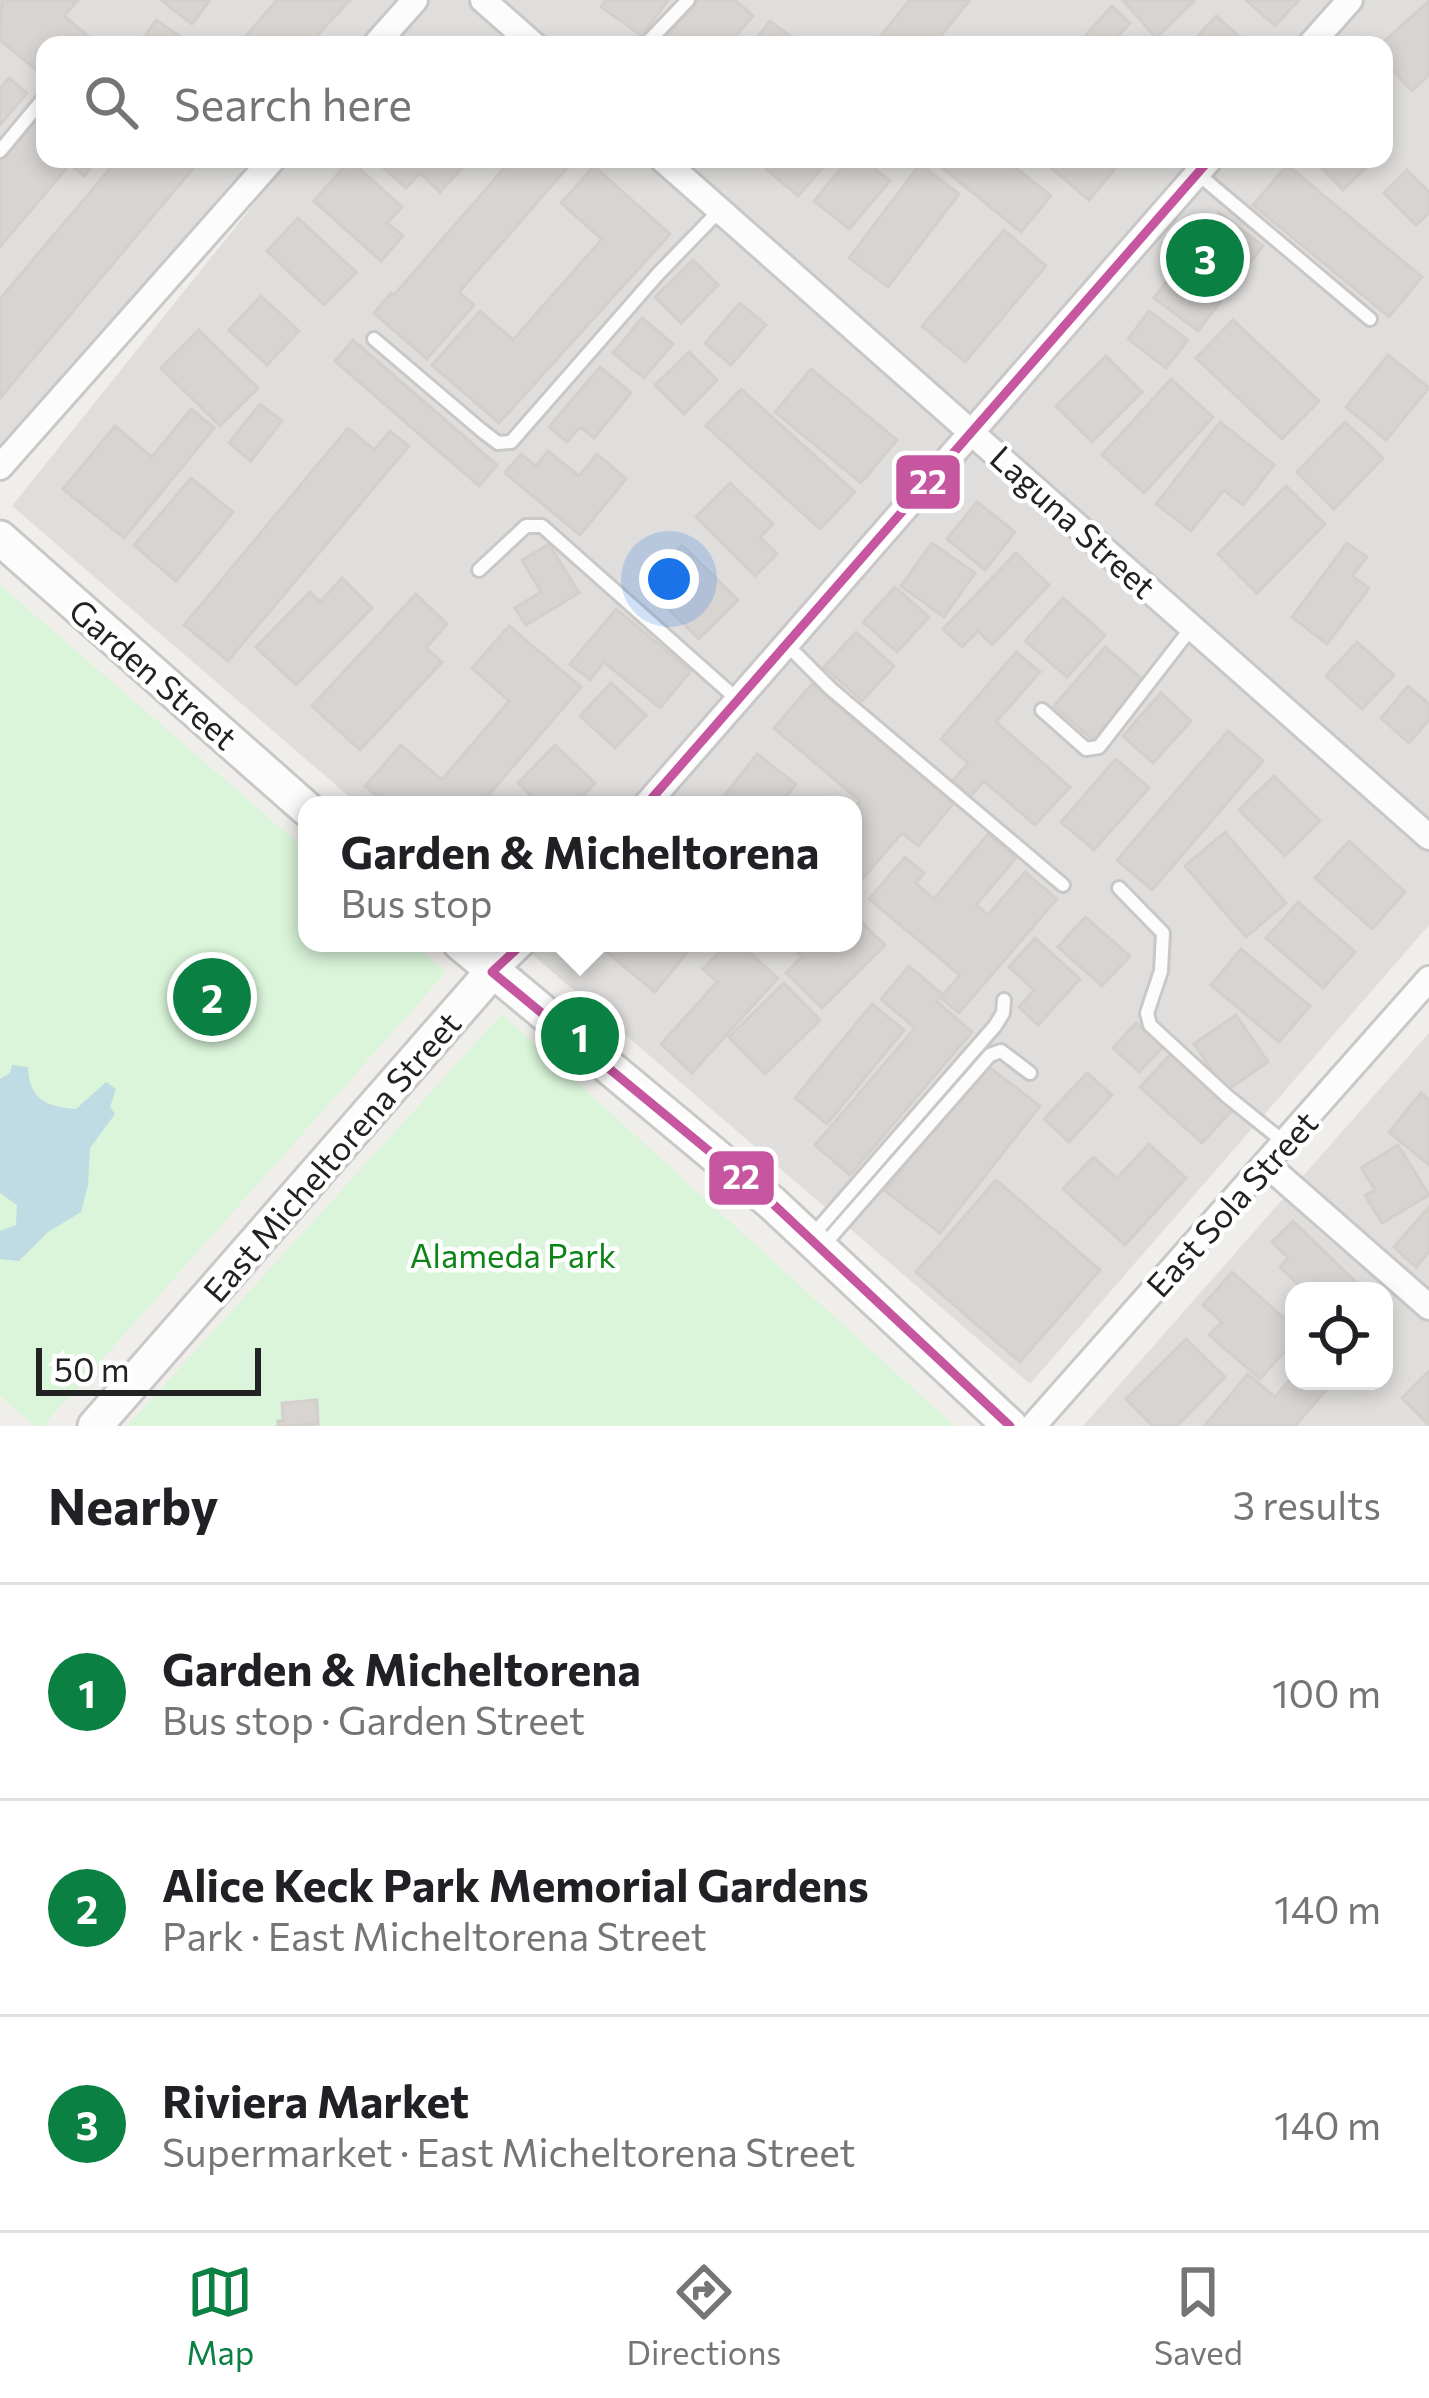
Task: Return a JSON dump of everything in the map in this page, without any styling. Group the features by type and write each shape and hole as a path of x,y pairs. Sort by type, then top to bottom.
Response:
{"street":[{"path":"383,36 415,0"},
{"path":"483,0 524,36"},
{"path":"1318,36 1350,0"},
{"path":"0,466 265,168"},
{"name":"Laguna Street","path":"672,168 1429,837"},
{"path":"654,796 1201,168"},
{"name":"Garden Street","path":"0,538 298,800"},
{"path":"470,952 816,1242 1010,1426"},
{"name":"East Micheltorena Street","path":"95,1426 513,952"},
{"name":"East Sola Street","path":"1033,1426 1429,980"},
{"path":"1266,1164 1429,1307"}],"lane":[{"path":"654,36 688,0"},
{"path":"0,151 36,108"},
{"path":"1205,168 1370,319"},
{"path":"374,339 498,443 511,442 720,210"},
{"path":"479,570 526,526 542,526 739,701"},
{"path":"1042,710 1086,749 1099,747 1192,626"},
{"path":"787,645 832,689 1063,885"},
{"path":"1119,888 1163,932 1161,971 1147,1013 1150,1025 1285,1142"},
{"path":"816,1242 995,1026 1004,1000"},
{"path":"816,1242 990,1054 1009,1054 1030,1072"}],"shaded area":[{"path":"0,0 413,0 381,36 36,36 36,168 262,168 0,460"},
{"path":"417,0 1429,0 1429,925 1030,1384 529,952 862,952 862,796 349,796 12,506 283,168 1393,168 1393,36 388,36"},
{"path":"1429,1033 1429,1426 1083,1426"}],"green space":[{"path":"0,585 298,843 298,952 423,952 446,972 43,1426 34,1426 0,1396"},
{"name":"Alameda Park","path":"502,1014 953,1425 953,1426 127,1426"}],"water":[{"path":"12,1065 28,1067 36,1094 56,1106 76,1109 106,1082 116,1089 110,1107 115,1114 90,1148 81,1212 48,1232 19,1261 0,1259 0,1231 16,1225 17,1205 0,1193 0,1079 10,1073"}],"building":[{"path":"2,0 78,0 64,16 88,36 36,36 36,70 0,40"},
{"path":"161,0 210,0 192,24"},
{"path":"277,0 350,0 316,36 246,36"},
{"path":"606,0 668,0 642,36 601,7"},
{"path":"698,0 735,0 753,16 736,36 668,36"},
{"path":"910,0 970,0 940,36 880,36"},
{"path":"1123,0 1194,1 1158,36"},
{"path":"1246,0 1299,0 1275,26"},
{"path":"1429,1 1429,75 1412,91 1393,71 1390,36"},
{"path":"1112,6 1130,23 1118,36 1085,36"},
{"path":"1216,16 1239,36 1198,36"},
{"path":"156,20 180,36 145,36"},
{"path":"770,21 790,36 758,36"},
{"path":"9,78 27,93 0,125 0,88"},
{"path":"36,120 36,168 67,168 0,247 0,163"},
{"path":"110,168 193,168 0,398 0,299"},
{"path":"343,168 359,168 402,207 387,223 403,236 381,261 314,201"},
{"path":"384,168 462,168 440,192 420,173 406,188"},
{"path":"504,168 567,168 459,292 474,305 427,359 374,313"},
{"path":"596,168 670,234 499,423 432,365 480,311 513,340 602,239 561,203"},
{"path":"767,168 822,168 798,196"},
{"path":"842,168 874,168 890,181 849,229 814,201"},
{"path":"917,168 925,168 959,194 888,287 849,258"},
{"path":"942,168 1016,168 1051,196 1021,232"},
{"path":"1052,168 1116,168 1089,200"},
{"path":"1284,168 1291,168 1422,277 1389,317 1253,205"},
{"path":"1322,168 1366,168 1343,190"},
{"path":"1407,170 1429,192 1429,213 1416,225 1384,193"},
{"path":"1219,213 1263,246 1198,331 1154,298"},
{"path":"298,218 356,272 324,305 267,251"},
{"path":"1004,230 1046,266 965,362 922,326"},
{"path":"693,260 718,285 681,323 655,297"},
{"path":"261,296 299,331 267,365 229,330"},
{"path":"740,303 766,325 731,365 705,343"},
{"path":"1149,311 1188,340 1166,368 1128,339"},
{"path":"642,318 673,344 644,378 613,353"},
{"path":"1233,320 1319,401 1282,439 1196,358"},
{"path":"199,330 258,388 220,426 161,368"},
{"path":"353,340 497,465 479,486 335,361"},
{"path":"689,352 717,380 684,414 655,385"},
{"path":"1388,355 1429,388 1386,440 1346,407"},
{"path":"1106,356 1142,392 1092,442 1056,406"},
{"path":"600,367 631,393 594,438 580,427 567,442 549,427"},
{"path":"811,369 897,440 861,483 775,412"},
{"path":"1171,379 1213,417 1144,493 1102,455"},
{"path":"741,389 855,492 820,529 706,426"},
{"path":"260,404 282,421 251,461 229,443"},
{"path":"191,409 214,428 124,538 63,489 115,426 152,457"},
{"path":"1220,422 1274,465 1243,505 1224,490 1191,531 1156,504"},
{"path":"1345,422 1383,458 1334,509 1297,472"},
{"path":"348,428 374,450 390,431 409,446 228,661 184,625"},
{"path":"548,451 579,476 597,454 626,479 580,535 505,473 521,454 536,466"},
{"path":"191,478 233,512 176,581 134,545"},
{"path":"730,483 773,524 760,537 777,554 755,576 696,517"},
{"path":"1286,486 1325,524 1257,593 1218,554"},
{"path":"977,502 1015,532 985,570 947,539"},
{"path":"932,543 975,573 944,617 901,586"},
{"path":"1347,543 1367,557 1352,576 1369,588 1327,644 1292,617"},
{"path":"549,544 579,593 526,625 515,608 541,592 522,560"},
{"path":"682,545 738,600 699,639 643,584"},
{"path":"1016,553 1049,585 992,645 978,631 962,647 943,629"},
{"path":"342,578 372,608 296,685 256,647 310,592 320,602"},
{"path":"895,587 929,617 897,652 863,622"},
{"path":"416,594 447,624 426,648 442,662 360,750 312,706"},
{"path":"1063,598 1105,635 1067,677 1025,641"},
{"path":"616,609 691,671 660,708 604,662 590,680 570,664"},
{"path":"509,626 581,687 488,796 377,796 365,786 401,745 442,780 509,701 472,668"},
{"path":"856,632 894,666 862,701 824,667"},
{"path":"1357,642 1394,675 1362,709 1326,676"},
{"path":"1105,647 1144,681 1093,740 1054,706"},
{"path":"1016,652 1040,672 996,722 1070,787 1035,825 984,781 971,796 952,781 968,763 941,739"},
{"path":"611,683 646,715 615,748 580,716"},
{"path":"812,684 954,803 918,846 902,833 862,880 862,796 854,796 774,728"},
{"path":"1408,686 1429,704 1429,720 1409,743 1381,718"},
{"path":"1161,693 1191,721 1153,763 1123,736"},
{"path":"1228,731 1263,761 1152,890 1117,860"},
{"path":"555,745 595,783 583,796 532,796 518,783"},
{"path":"757,754 796,784 787,796 725,795"},
{"path":"1116,759 1149,788 1094,850 1061,822"},
{"path":"1274,776 1320,821 1285,856 1239,810"},
{"path":"1225,832 1286,903 1246,937 1185,866"},
{"path":"988,834 1016,858 976,905 988,915 1025,872 1057,899 959,1013 940,997 936,1001 972,1032 850,1175 815,1145 915,1028 881,999 909,966 943,995 960,975 869,899 905,857 924,873 916,883 934,899"},
{"path":"1349,841 1405,892 1372,929 1315,878"},
{"path":"1298,902 1355,952 1323,988 1266,938"},
{"path":"1085,917 1130,956 1102,986 1058,947"},
{"path":"862,923 885,945 822,1008 786,973 802,957 797,952 862,952"},
{"path":"1035,938 1080,979 1038,1025 1019,1007 1034,990 1009,967"},
{"path":"1241,949 1310,1006 1279,1042 1211,985"},
{"path":"606,952 688,952 655,992"},
{"path":"719,952 749,952 778,978 692,1073 661,1044 717,982 703,969"},
{"path":"784,983 820,1020 765,1074 729,1037"},
{"path":"872,1004 904,1030 827,1124 795,1098"},
{"path":"1236,1015 1268,1062 1226,1091 1194,1044"},
{"path":"1136,1023 1163,1047 1139,1072 1113,1048"},
{"path":"1170,1055 1232,1110 1202,1143 1140,1087"},
{"path":"985,1064 1040,1106 940,1233 885,1191"},
{"path":"1087,1073 1112,1095 1069,1142 1044,1119"},
{"path":"1421,1093 1429,1100 1429,1165 1389,1132"},
{"path":"1149,1144 1186,1178 1125,1245 1063,1189 1093,1157 1117,1178"},
{"path":"1398,1145 1429,1195 1382,1223 1365,1195 1375,1190 1361,1168"},
{"path":"996,1180 1100,1270 1020,1362 916,1272"},
{"path":"1429,1207 1429,1252 1416,1267 1394,1247"},
{"path":"1293,1221 1356,1282 1296,1282 1280,1267 1288,1258 1272,1242"},
{"path":"1232,1272 1285,1319 1285,1351 1260,1379 1209,1335 1222,1322 1203,1305"},
{"path":"1186,1339 1225,1377 1177,1426 1153,1426 1126,1399"},
{"path":"1429,1371 1429,1425 1402,1398"},
{"path":"1248,1374 1275,1397 1285,1385 1285,1390 1326,1390 1295,1426 1204,1426"},
{"path":"317,1400 318,1424 278,1426 283,1421 282,1403"}],"transit line":[{"name":"22","path":"654,796 1202,168"},
{"name":"22","path":"513,952 492,972 772,1203 1010,1426"}],"place":[{"name":"Riviera Market","path":"1205,258"},
{"name":"Alice Keck Park Memorial Gardens","path":"212,997"},
{"name":"Garden & Micheltorena","path":"580,1036"}]}
